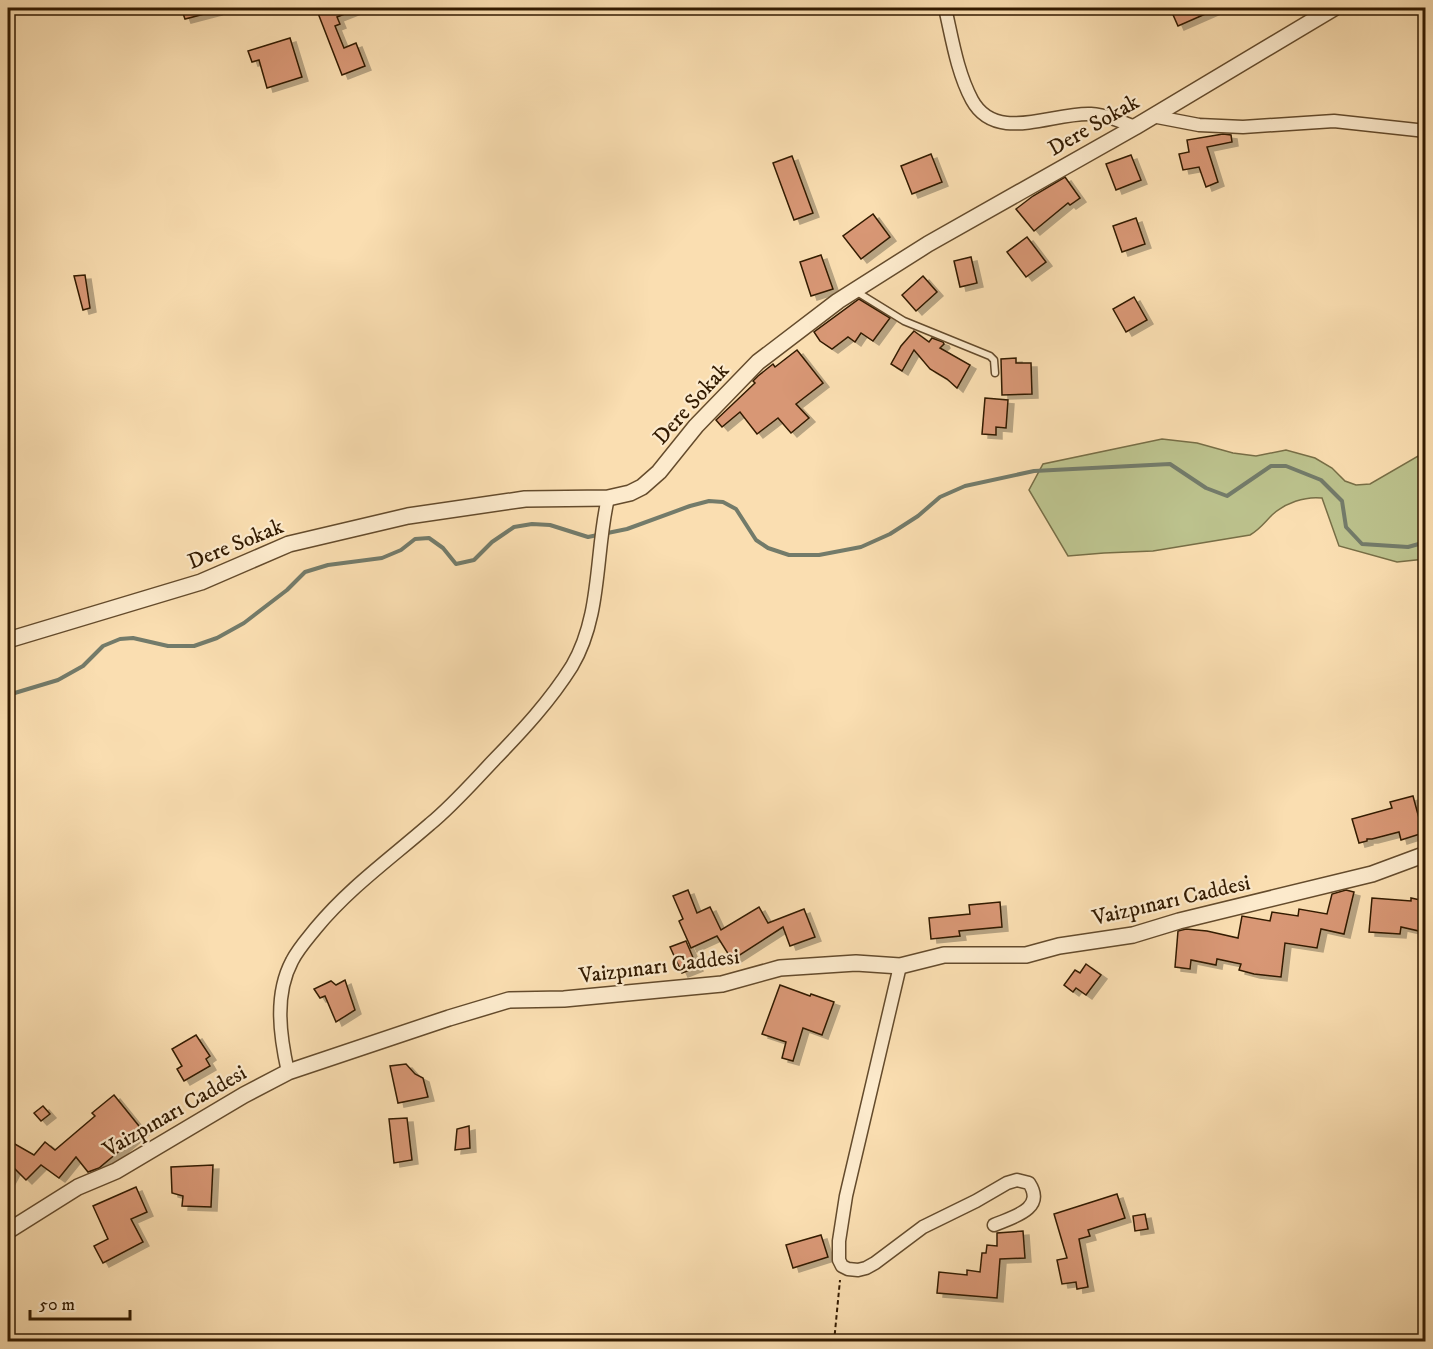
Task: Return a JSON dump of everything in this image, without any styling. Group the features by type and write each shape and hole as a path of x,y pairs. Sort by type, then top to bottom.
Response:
{"street":[{"path":"945,8 966,86 973,101 991,118 1004,124 1015,124 1090,114 1104,116 1135,127"},
{"name":"Dere Sokak","path":"8,640 201,582 273,550 309,538 408,516 462,507 525,499 608,498 630,492 652,480 702,419 758,362 854,290 928,244 1135,127 1334,8"},
{"path":"1152,116 1199,125 1243,127 1334,121 1425,131"},
{"path":"288,1072 280,1028 280,1003 285,978 292,961 325,917 355,887 461,796 543,708 561,682 577,653 595,600 608,498"},
{"name":"Vaizpınarı Caddesi","path":"8,1232 78,1187 116,1171 244,1095 288,1072 509,1000 564,999 722,984 780,969 856,963 900,966 944,955 1026,955 1059,946 1133,935 1179,921 1372,874 1425,854"},
{"path":"900,966 846,1196 837,1254 842,1265 848,1269 866,1268 923,1227 1008,1183 1017,1180 1029,1183 1034,1194 1034,1202 1031,1206 1016,1216 994,1225"}],"lane":[{"path":"854,290 904,321 990,356 994,360 995,373"}],"path":[{"path":"834,1341 842,1265"}],"green space":[{"path":"1162,439 1197,443 1233,453 1256,456 1286,450 1315,458 1332,468 1345,481 1356,485 1370,484 1425,452 1425,559 1397,562 1339,546 1322,498 1302,499 1283,507 1250,535 1153,551 1068,556 1029,490 1043,464"}],"building":[{"path":"181,8 215,8 216,11 185,19"},
{"path":"316,8 360,8 337,17 340,24 335,26 344,48 356,43 365,66 342,75"},
{"path":"1170,8 1219,8 1178,26"},
{"path":"290,38 302,77 267,88 259,60 252,62 248,51"},
{"path":"1223,134 1231,135 1232,142 1207,147 1218,182 1206,187 1199,167 1183,170 1179,154 1189,152 1187,140"},
{"path":"931,154 942,182 912,194 901,166"},
{"path":"1131,155 1141,180 1116,190 1106,164"},
{"path":"792,156 813,213 794,220 773,163"},
{"path":"1065,177 1080,198 1070,205 1068,203 1034,231 1016,209"},
{"path":"873,214 890,237 861,259 843,236"},
{"path":"1136,218 1145,244 1122,252 1113,226"},
{"path":"1027,237 1046,262 1026,277 1007,252"},
{"path":"821,255 833,289 811,296 800,262"},
{"path":"971,257 977,283 960,287 954,261"},
{"path":"85,275 90,308 83,310 74,276"},
{"path":"923,276 937,292 916,311 902,295"},
{"path":"1134,297 1147,320 1126,332 1113,309"},
{"path":"859,299 890,318 873,341 861,333 855,342 848,337 832,349 820,341 814,332"},
{"path":"914,331 929,342 932,338 943,342 940,348 970,365 957,388 930,369 914,350 902,371 891,364 901,346"},
{"path":"797,350 823,383 796,404 809,418 791,433 778,418 757,434 740,412 722,427 716,420 755,383 753,381 773,364 775,367"},
{"path":"1016,358 1016,363 1031,363 1032,394 1002,395 1001,359"},
{"path":"985,398 1008,400 1006,428 996,427 996,435 982,434"},
{"path":"1413,796 1423,833 1401,840 1399,832 1359,843 1352,819 1392,808 1390,802"},
{"path":"688,890 697,913 710,907 721,930 759,907 768,923 804,909 815,937 790,946 783,927 732,960 717,936 691,948 679,921 683,919 673,896"},
{"path":"1346,890 1354,892 1344,934 1321,929 1317,948 1285,943 1281,977 1239,970 1241,964 1217,959 1216,965 1191,960 1190,969 1175,967 1178,931 1186,929 1207,931 1238,938 1242,916 1270,921 1272,912 1298,916 1299,909 1327,914 1332,894"},
{"path":"1372,898 1411,901 1411,898 1425,901 1419,931 1401,927 1400,934 1369,932"},
{"path":"1000,902 1002,927 959,931 960,936 931,939 929,918 970,914 969,905"},
{"path":"686,941 697,967 682,973 670,947"},
{"path":"1086,964 1101,975 1086,995 1076,988 1073,992 1064,985 1075,970 1080,973"},
{"path":"345,980 355,1010 336,1022 325,996 320,998 314,989 331,981 336,985"},
{"path":"780,985 834,1002 822,1035 803,1028 793,1061 782,1058 786,1042 762,1034"},
{"path":"196,1035 210,1056 206,1059 210,1066 184,1081 177,1069 182,1066 172,1049"},
{"path":"406,1064 415,1074 423,1078 428,1097 398,1103 390,1066"},
{"path":"114,1095 143,1131 99,1168 88,1172 76,1157 59,1178 41,1165 26,1180 15,1169 8,1182 8,1140 34,1155 45,1142 55,1150 95,1116 92,1113"},
{"path":"43,1106 50,1114 41,1121 34,1113"},
{"path":"407,1118 412,1160 394,1163 389,1119"},
{"path":"469,1126 470,1148 455,1150 457,1129"},
{"path":"213,1165 211,1207 182,1206 183,1196 172,1193 171,1167"},
{"path":"136,1187 147,1212 131,1219 143,1242 103,1263 94,1246 108,1239 93,1206"},
{"path":"1117,1194 1125,1218 1088,1230 1090,1236 1079,1239 1088,1287 1077,1289 1076,1282 1062,1284 1057,1260 1067,1258 1054,1214"},
{"path":"1145,1214 1148,1229 1135,1231 1133,1216"},
{"path":"1023,1231 1025,1258 1000,1259 997,1298 937,1293 939,1272 967,1275 967,1270 980,1272 982,1253 986,1253 987,1245 997,1246 997,1233"},
{"path":"821,1235 828,1257 793,1268 786,1245"}],"waterway":[{"path":"8,695 58,680 83,666 103,646 120,639 133,638 168,646 194,646 217,638 244,623 287,590 305,572 328,565 382,558 401,550 415,539 429,538 443,548 456,564 474,560 492,542 514,527 532,524 550,525 588,537 627,529 709,501 723,502 736,509 756,540 768,548 789,555 819,555 861,547 890,534 918,516 940,497 965,486 1034,471 1170,464 1206,488 1227,496 1271,466 1286,466 1321,480 1342,501 1346,527 1362,544 1408,547 1426,542"}]}
